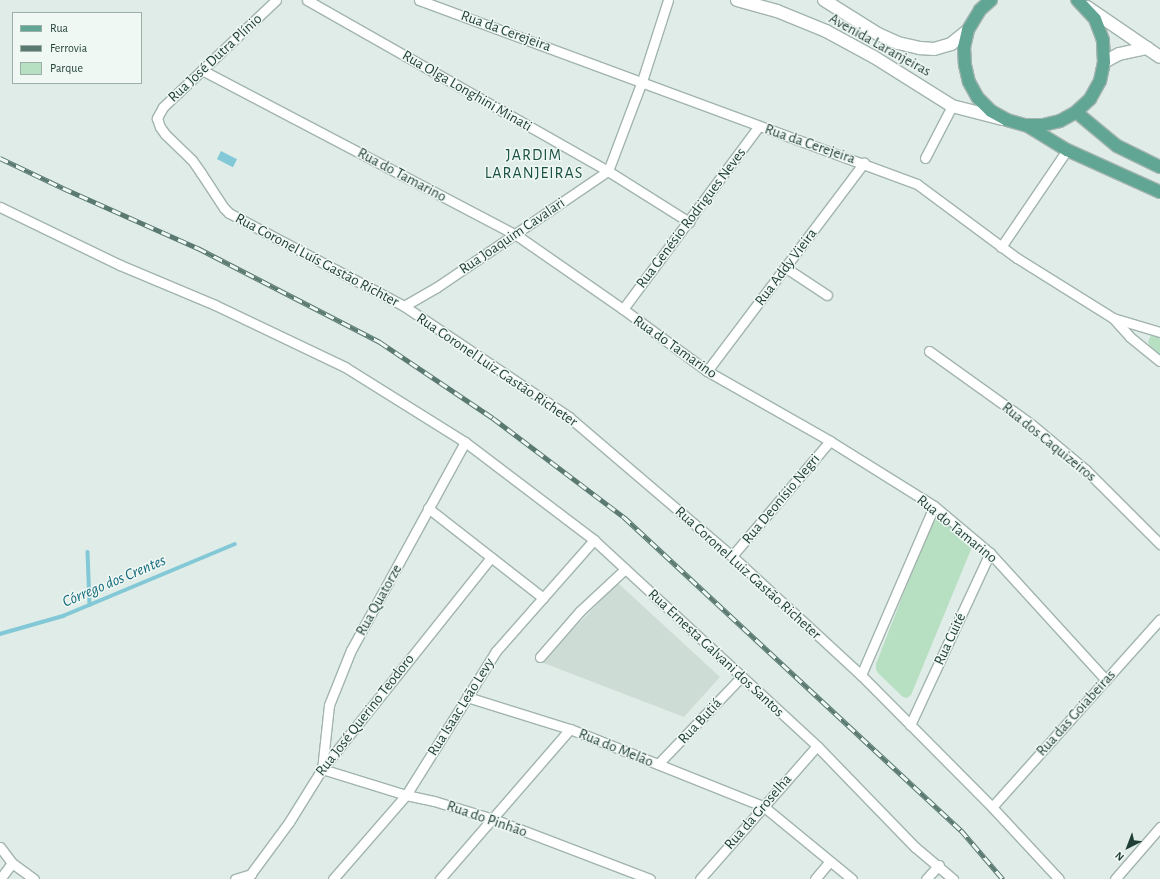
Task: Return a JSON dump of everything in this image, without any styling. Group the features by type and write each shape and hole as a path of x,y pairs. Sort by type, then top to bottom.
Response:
{"main road":[{"path":"991,0 979,5 968,30 964,47 965,65 969,82 978,98 987,106 1006,120 1025,125 1043,125 1060,121 1076,112 1093,93 1100,82 1104,62 1103,40 1095,19 1079,1"},
{"path":"1076,112 1117,146 1160,168"},
{"path":"1025,125 1067,150 1160,192"}],"street":[{"name":"Rua José Dutra Plínio","path":"157,118 163,107 276,0"},
{"name":"Rua Olga Longhini Minati","path":"307,0 608,171 688,222"},
{"name":"Rua da Cerejeira","path":"419,0 642,81 759,126 864,163 917,184 1033,269 1113,318 1130,337 1160,361"},
{"path":"608,171 642,81 668,0"},
{"name":"Avenida Laranjeiras","path":"737,0 777,11 826,32 874,57 952,106 1006,120"},
{"name":"Avenida Laranjeiras","path":"824,0 878,34 898,43 920,48 934,49 952,44 968,30"},
{"path":"1079,1 1160,58"},
{"path":"1104,62 1119,54 1147,48"},
{"name":"Rua do Tamarino","path":"202,70 515,234 623,309 707,371 830,441 934,506 990,553 1106,680"},
{"path":"925,158 952,106"},
{"name":"Rua Coronel Luís Gastão Richter","path":"157,118 165,134 192,160 224,208 229,213 404,306"},
{"name":"Rua Genésio Rodrigues Neves","path":"623,309 759,126"},
{"path":"1001,247 1067,150"},
{"name":"Rua Addy Vieira","path":"707,371 864,163"},
{"name":"Rua Joaquim Cavalari","path":"404,306 437,287 608,171"},
{"name":"Rua Ernesta Galvani dos Santos","path":"0,207 120,265 215,305 345,367 465,442 594,540 817,746 915,847 939,865 953,879"},
{"path":"786,268 826,295"},
{"name":"Rua Coronel Luiz Gastão Richeter","path":"404,306 570,417 732,556 861,675 992,807 1059,879"},
{"path":"1113,318 1160,332"},
{"name":"Rua dos Caquizeiros","path":"930,351 1031,424 1086,470 1160,544"},
{"name":"Rua Deonísio Negri","path":"732,556 830,441"},
{"name":"Rua Quatorze","path":"322,768 329,705 351,650 465,442"},
{"path":"861,675 934,506"},
{"path":"428,508 543,598"},
{"name":"Rua Isaac Leão Levy","path":"333,879 406,795 496,651 594,540"},
{"name":"Rua Cuité","path":"910,724 990,553"},
{"name":"Rua José Querino Teodoro","path":"249,876 289,822 322,768 491,557"},
{"path":"540,657 580,611 625,569"},
{"name":"Rua das Goiabeiras","path":"992,807 1160,619"},
{"name":"Rua Butiá","path":"658,764 741,677"},
{"name":"Rua do Melão","path":"467,697 570,730 763,806 852,879"},
{"path":"440,879 570,730"},
{"name":"Rua da Groselha","path":"700,879 817,746"},
{"name":"Rua do Pinhão","path":"322,768 406,795 434,801 493,819 650,879"},
{"path":"1115,879 1160,827"},
{"path":"0,847 12,863 34,879"},
{"path":"815,879 830,861"},
{"path":"0,879 12,863"},
{"path":"926,879 939,865"},
{"path":"235,879 249,876"}],"shaded area":[{"path":"618,583 720,677 684,717 541,662"}],"green space":[{"path":"1153,335 1160,336 1160,354 1150,346 1148,342 1150,337"},
{"path":"938,519 944,520 972,547 911,695 907,698 903,697 878,673 876,664 931,523"}],"water":[{"path":"221,151 237,159 233,167 217,159"}],"waterway":[{"name":"Córrego dos Crentes","path":"0,634 63,616 235,544"},
{"path":"88,552 90,605"}],"railway":[{"path":"0,158 63,188 198,248 380,342 493,418 624,517 961,830 1003,879"}],"district":[{"name":"JARDIM LARANJEIRAS","path":"534,164"}]}
